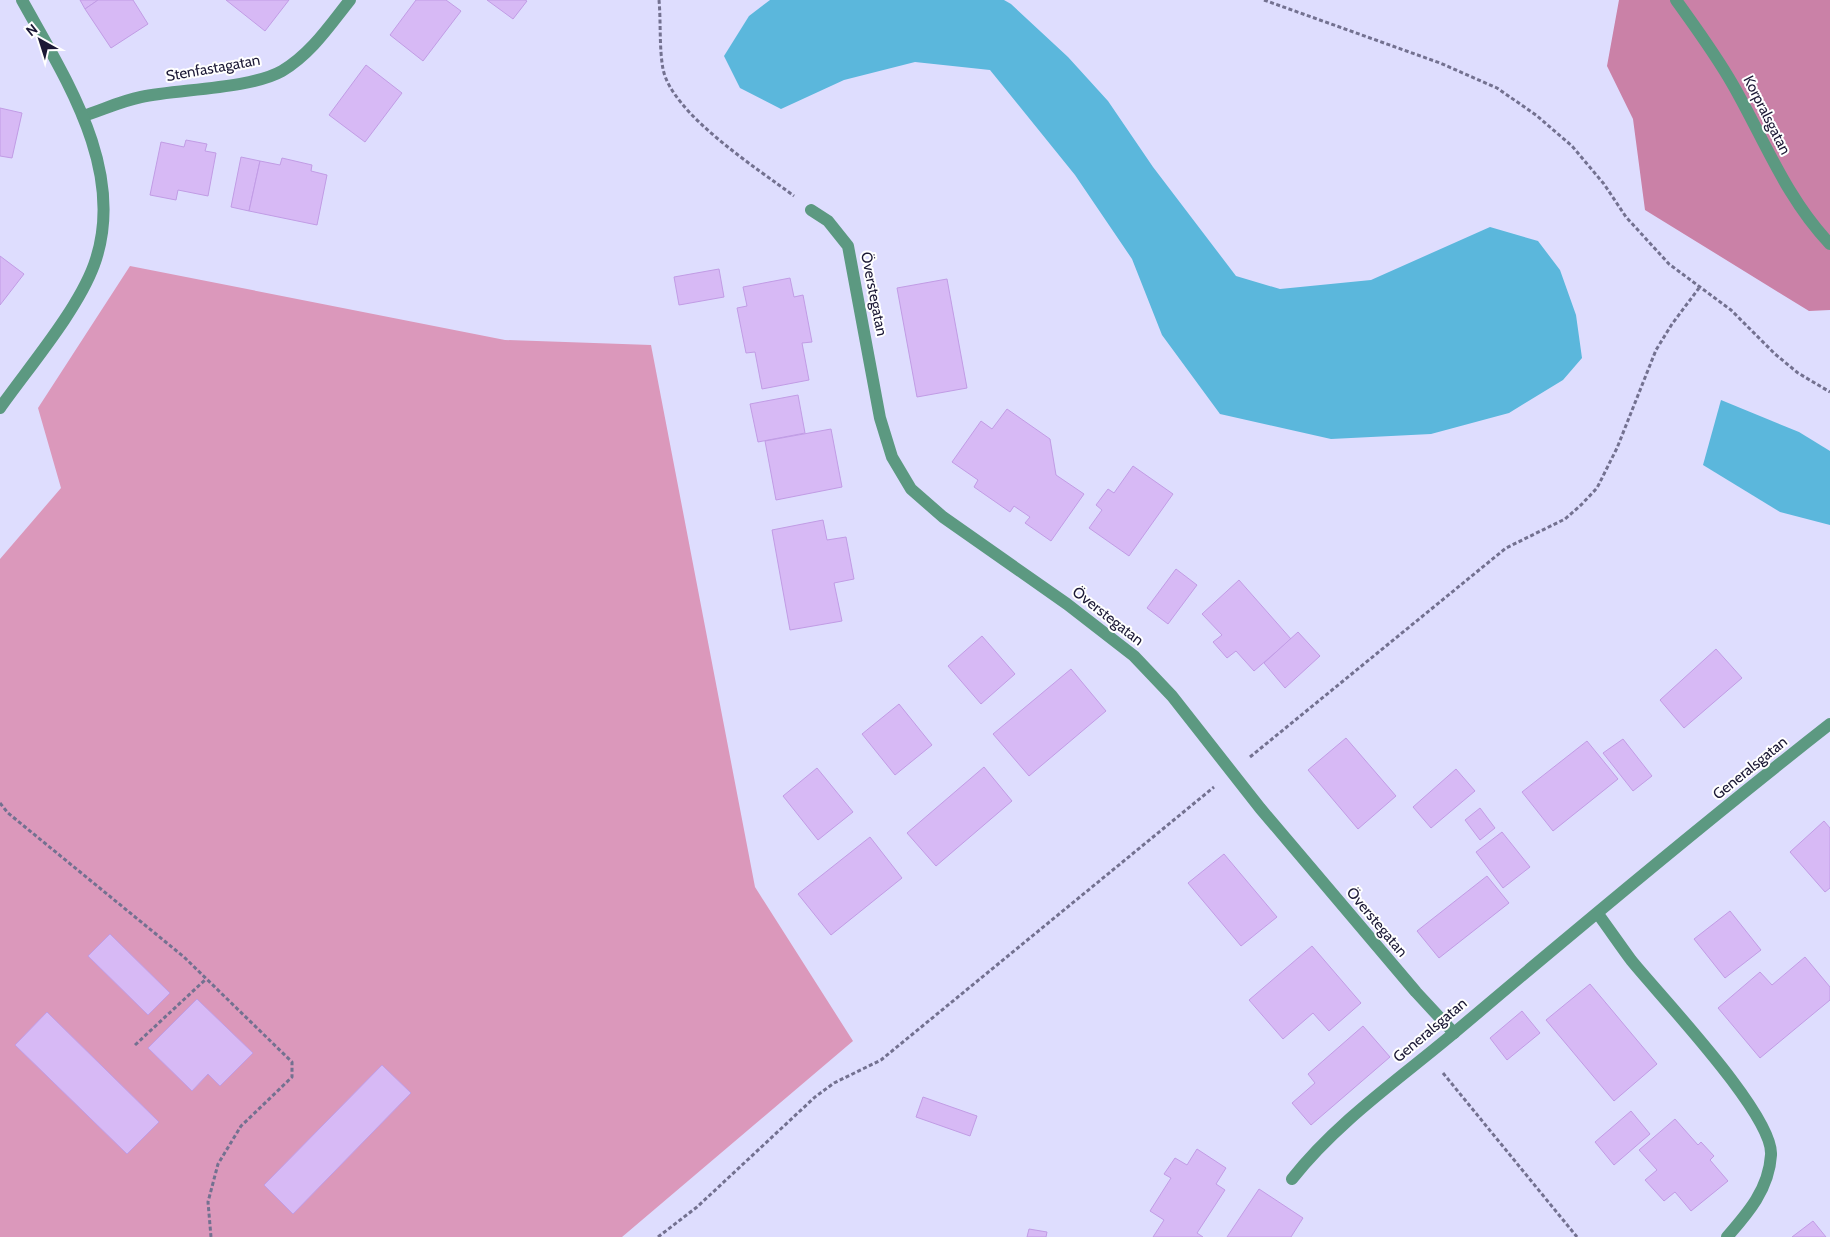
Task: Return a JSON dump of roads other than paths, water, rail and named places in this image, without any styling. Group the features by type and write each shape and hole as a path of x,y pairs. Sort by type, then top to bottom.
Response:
{"street":[{"path":"0,408 75,303 94,265 101,233 104,197 98,162 83,116 22,0"},
{"name":"Stenfastagatan","path":"83,116 140,97 251,81 281,72 299,59 320,38 350,0"},
{"name":"Korpralsgatan","path":"1676,0 1712,49 1734,86 1777,170 1803,211 1830,244"},
{"name":"Överstegatan","path":"811,210 828,221 848,246 880,418 892,457 911,489 950,523 1067,604 1134,656 1172,696 1232,772 1409,985 1454,1033"},
{"name":"Generalsgatan","path":"1292,1179 1314,1151 1342,1125 1454,1033 1493,998 1830,724"},
{"path":"1598,914 1632,960 1736,1085 1764,1128 1772,1154 1766,1182 1750,1211 1727,1237"}],"water":[{"path":"770,0 1004,0 1011,4 1068,57 1108,101 1153,167 1236,276 1280,289 1371,280 1490,227 1538,241 1560,270 1576,315 1582,358 1563,380 1509,413 1431,434 1331,439 1220,414 1162,335 1132,259 1075,175 990,70 915,62 844,80 781,109 740,88 724,56 749,16"},
{"path":"1721,400 1799,432 1830,451 1830,525 1780,512 1703,465"}]}
